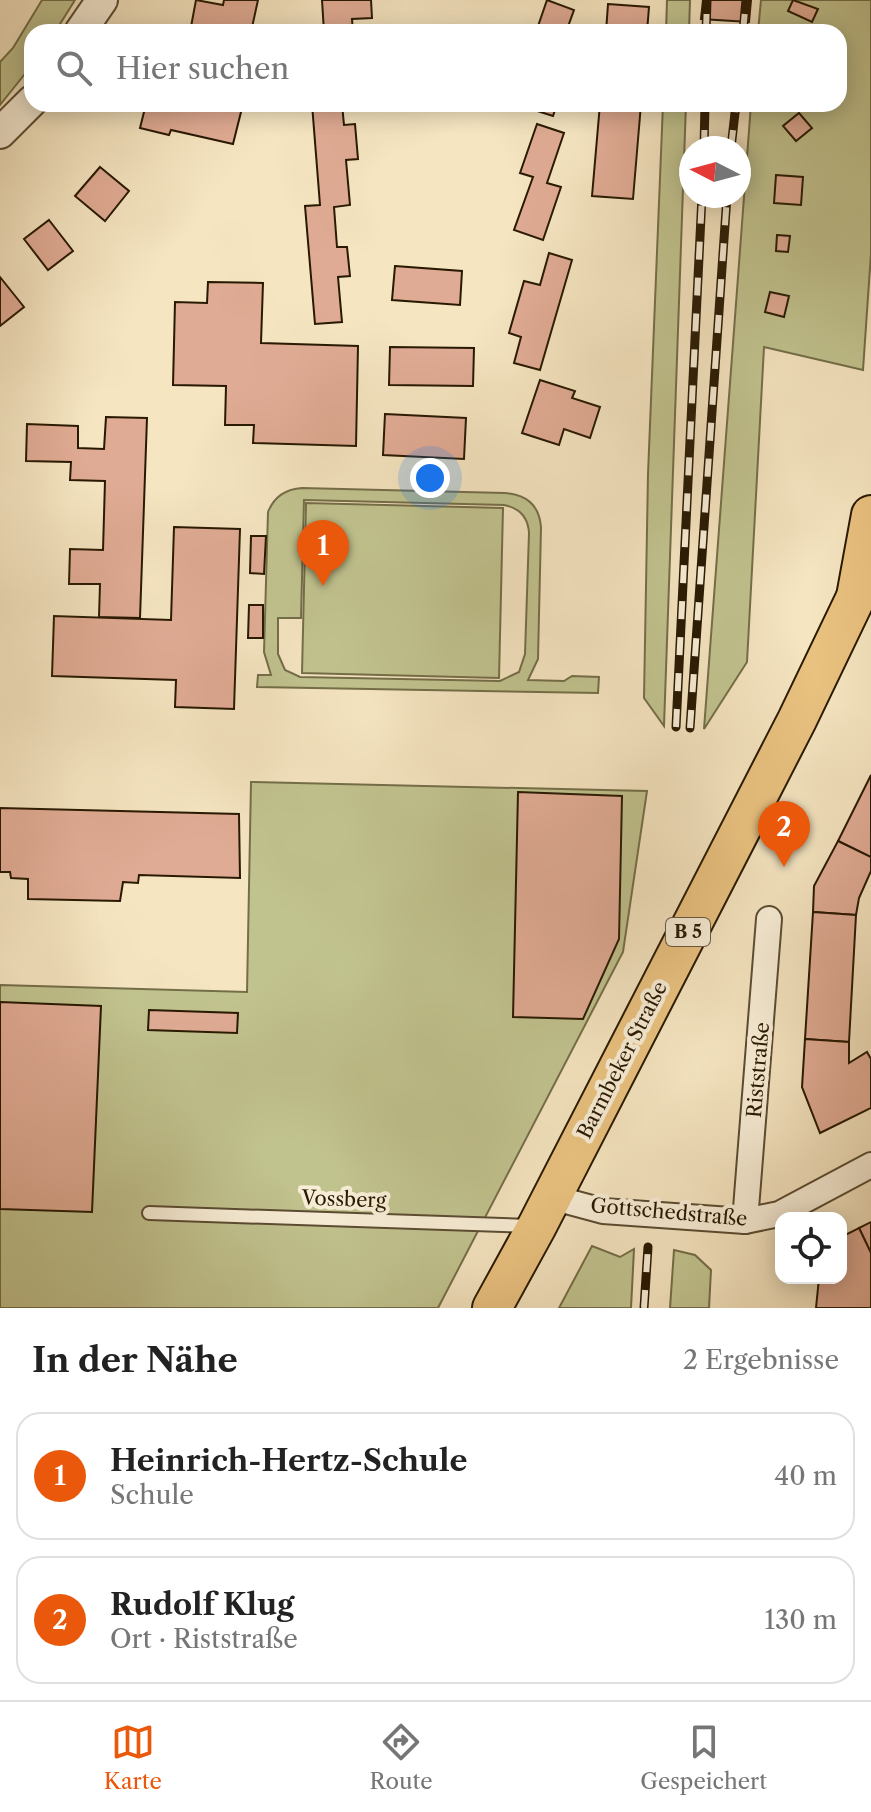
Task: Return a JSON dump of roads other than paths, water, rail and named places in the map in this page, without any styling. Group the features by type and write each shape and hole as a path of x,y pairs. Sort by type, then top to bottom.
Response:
{"main road":[{"name":"Barmbeker Straße","path":"492,1308 864,587 871,515"}],"street":[{"path":"86,24 102,0"},
{"path":"0,133 24,109"},
{"name":"Riststraße","path":"745,1221 769,919"},
{"name":"Gottschedstraße","path":"544,1212 603,1211 745,1221 779,1214 871,1165"}],"lane":[{"name":"Vossberg","path":"149,1213 544,1212"}],"railway":[{"path":"706,24 707,0"},
{"path":"744,24 746,0"},
{"path":"704,136 705,112"},
{"path":"732,136 735,112"},
{"path":"676,727 701,208"},
{"path":"690,728 726,208"},
{"path":"644,1308 648,1247"}],"place":[{"name":"Heinrich-Hertz-Schule","path":"323,586"},
{"name":"Rudolf Klug","path":"784,867"}]}
